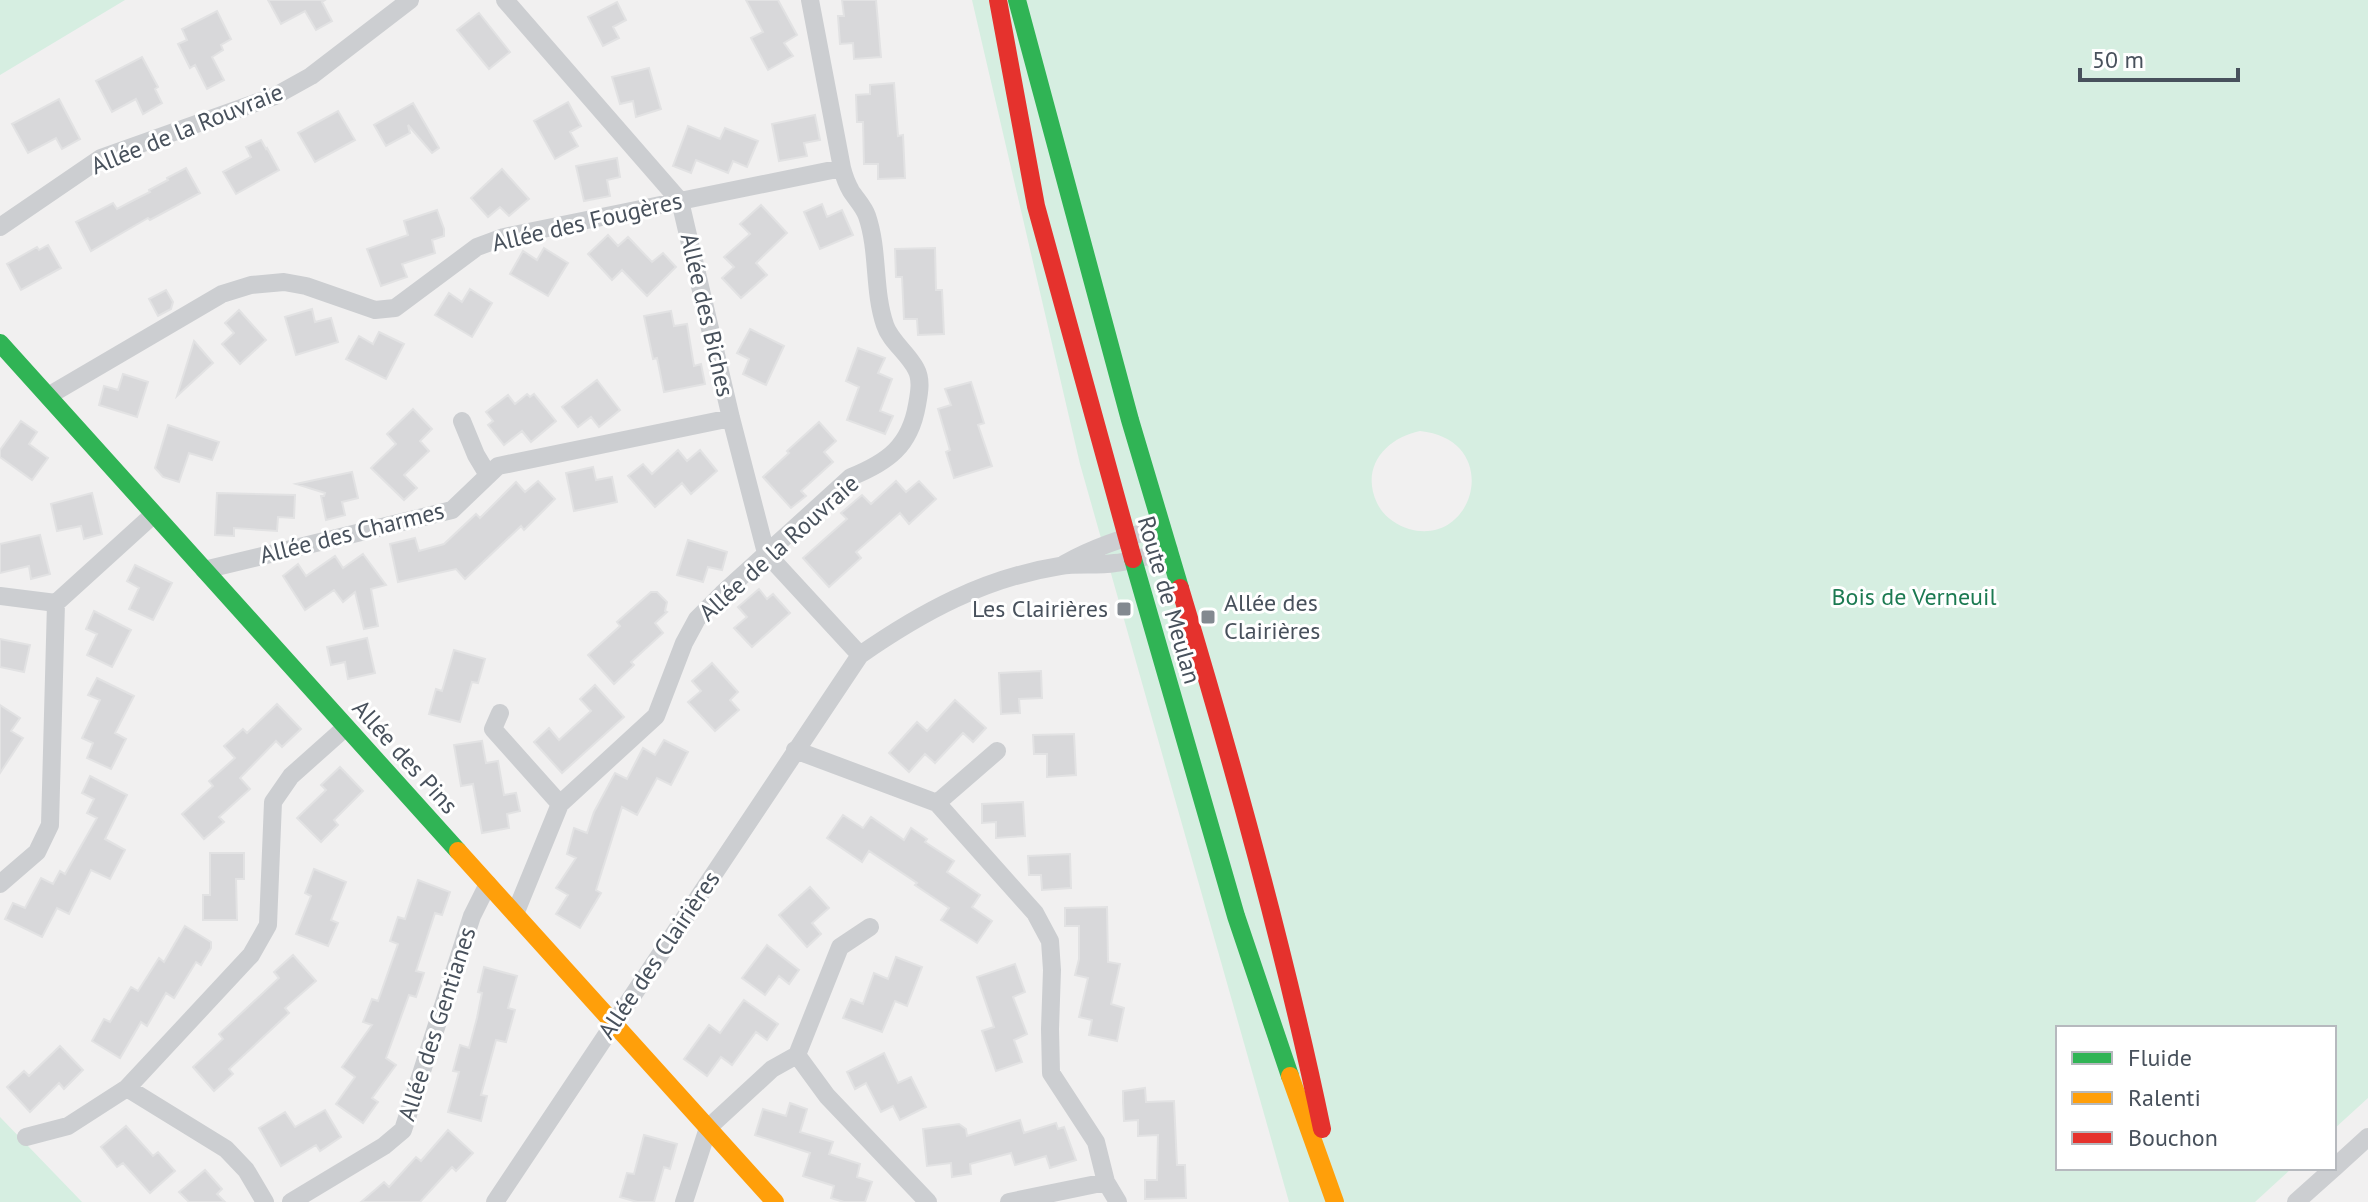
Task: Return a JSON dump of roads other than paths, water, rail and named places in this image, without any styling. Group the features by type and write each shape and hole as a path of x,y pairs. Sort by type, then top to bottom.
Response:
{"main road":[{"name":"Route de Meulan","path":"998,0 1036,206 1126,536 1236,916 1336,1202"},
{"name":"Route de Meulan","path":"1017,0 1122,392 1224,738 1275,925 1306,1052 1336,1202"},
{"name":"Allée des Pins","path":"0,343 775,1202"}],"street":[{"name":"Allée de la Rouvraie","path":"0,227 101,158 275,96 311,76 410,0"},
{"name":"Allée des Biches","path":"505,0 680,201 766,553 860,655"},
{"name":"Allée de la Rouvraie","path":"515,914 560,804 656,716 684,643 697,619 851,477 892,455 907,438 916,415 920,394 919,373 886,328 867,213 849,188 842,168 810,0"},
{"name":"Allée des Fougères","path":"48,396 222,294 251,285 284,282 306,286 375,310 395,308 477,247 504,237 842,168"},
{"name":"Allée des Charmes","path":"204,570 452,510 498,466 731,418"},
{"path":"462,421 488,475"},
{"path":"0,884 37,852 50,825 56,603 154,514"},
{"name":"Allée des Clairières","path":"1061,565 1126,536 1162,528"},
{"name":"Allée des Clairières","path":"495,1202 860,655 947,600 1002,580 1061,565 1117,563 1169,550"},
{"path":"0,596 56,603"},
{"path":"500,713 493,729 560,804"},
{"path":"26,1137 68,1126 127,1088 251,955 268,925 273,802 291,776 346,727"},
{"path":"795,750 937,803 1035,913 1050,941 1051,1073 1096,1142 1106,1182 1118,1202"},
{"path":"937,803 997,751"},
{"name":"Allée des Gentianes","path":"291,1202 384,1146 403,1130 467,930 488,884"},
{"path":"684,1202 708,1128 772,1069 797,1055 840,947 870,927"},
{"path":"797,1055 827,1096 928,1202"},
{"path":"127,1088 226,1149 246,1170 265,1202"},
{"path":"2336,1166 2368,1137"},
{"path":"2296,1202 2332,1170"},
{"path":"1009,1202 1106,1182"}],"place":[{"name":"Les Clairières","path":"1124,609"},
{"name":"Allée des Clairières","path":"1208,617"}],"park label":[{"name":"Bois de Verneuil","path":"1914,597"}]}
